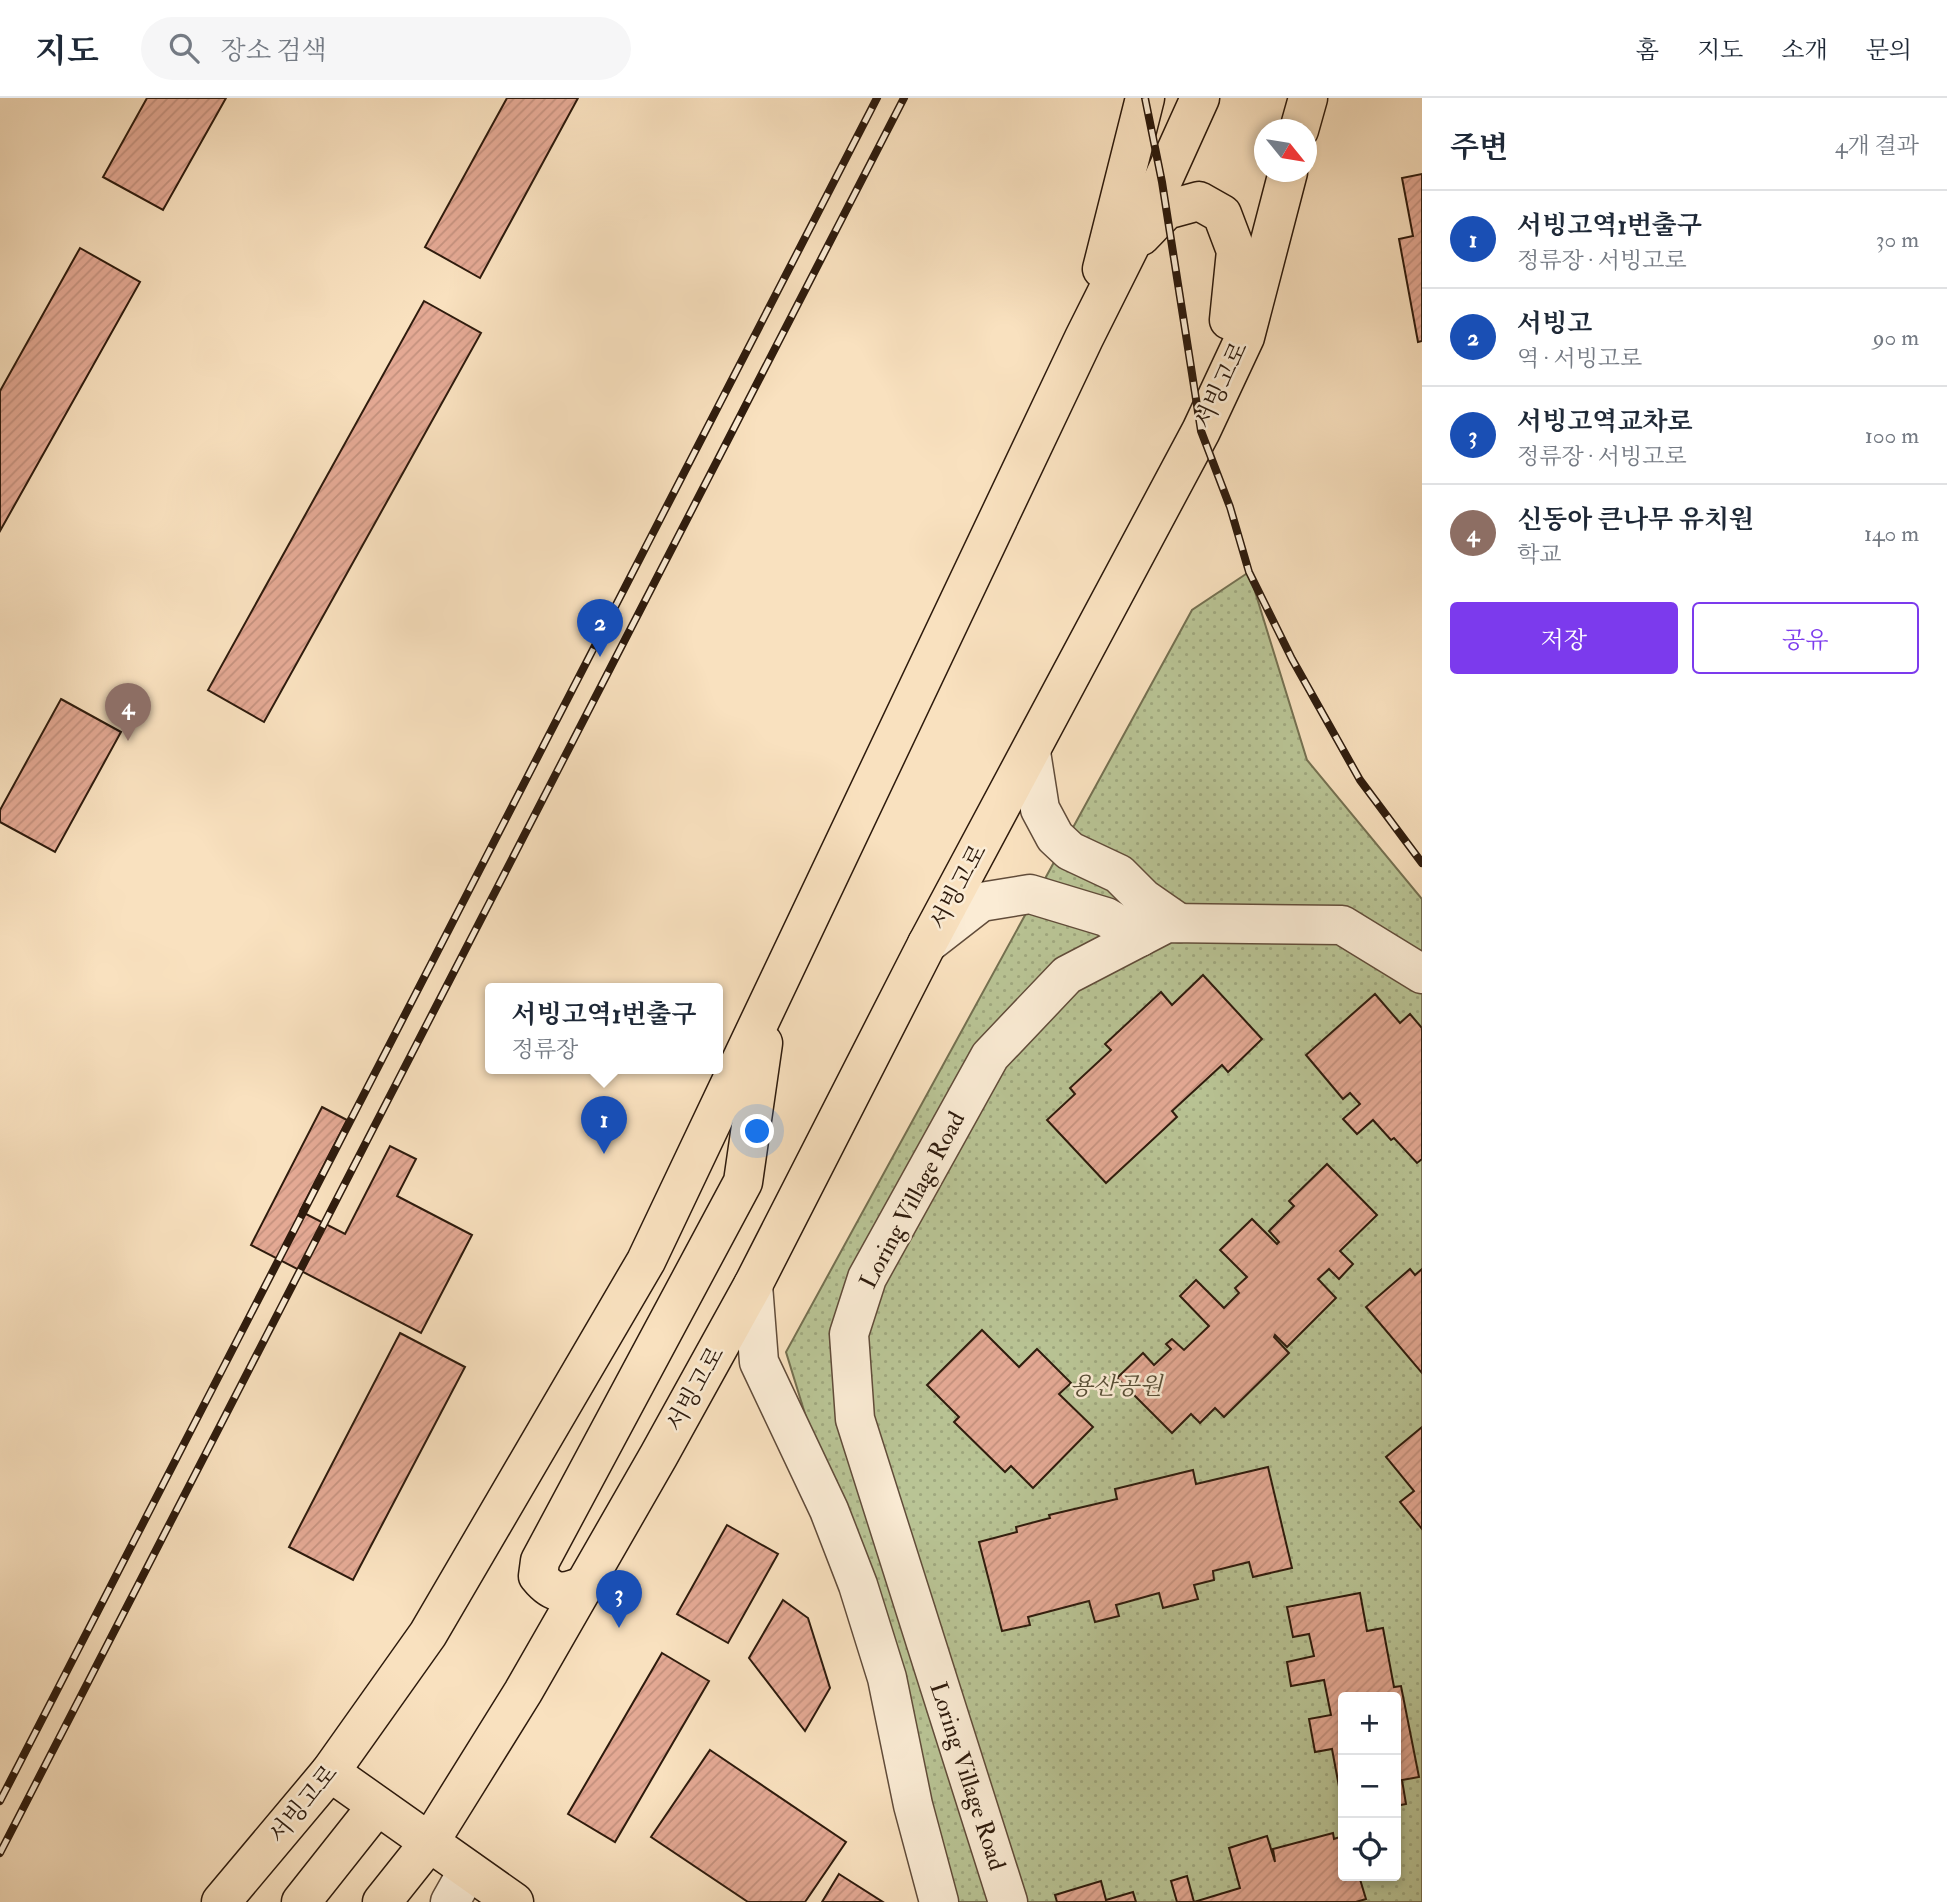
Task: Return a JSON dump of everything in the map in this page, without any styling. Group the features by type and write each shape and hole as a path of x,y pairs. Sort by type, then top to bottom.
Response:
{"main road":[{"path":"1084,338 1145,98"},
{"name":"서빙고로","path":"221,1902 330,1772 428,1634 646,1261 1084,338 1163,182 1200,98"},
{"path":"1302,119 1308,98"},
{"name":"서빙고로","path":"382,1902 429,1843 523,1692 752,1286 927,944 1195,443 1244,337 1284,182"},
{"path":"1130,247 1167,210 1199,201 1222,214 1236,251 1223,382"},
{"name":"서빙고로","path":"585,1585 566,1593 546,1586 538,1576 540,1560 743,1182 768,1006"},
{"path":"330,1772 429,1843 459,1886 514,1902"},
{"path":"301,1902 377,1806"}],"street":[{"path":"1031,752 1040,809 1055,837 1070,850 1119,874 1143,898 1179,923"},
{"path":"927,944 981,902 1030,894 1106,917 1140,937"},
{"name":"Loring Village Road","path":"1008,1902 855,1419 849,1334 867,1278 990,1056 1068,975 1167,923 1342,925 1422,974"},
{"path":"752,1286 759,1362 829,1510 858,1585 887,1678 913,1805 939,1902"}],"green space":[{"name":"용산공원","path":"1249,572 1307,760 1422,899 1422,1902 955,1902 786,1352 1192,610"}],"building":[{"path":"147,98 226,98 163,210 103,177"},
{"path":"507,98 578,98 480,278 425,247"},
{"path":"1422,174 1422,341 1418,342 1399,239 1413,236 1402,178"},
{"path":"80,248 140,282 0,531 0,391"},
{"path":"424,301 481,333 264,722 208,690"},
{"path":"61,699 121,732 55,852 0,822 0,810"},
{"path":"1203,975 1262,1039 1228,1072 1222,1065 1172,1111 1177,1117 1106,1183 1047,1120 1075,1094 1070,1088 1111,1050 1105,1044 1161,992 1172,1005"},
{"path":"1375,994 1400,1023 1410,1014 1422,1028 1422,1159 1417,1163 1373,1120 1357,1134 1343,1119 1360,1104 1350,1093 1343,1099 1306,1055"},
{"path":"322,1107 347,1120 300,1211 345,1234 390,1146 416,1159 397,1196 472,1235 421,1333 251,1245"},
{"path":"1327,1164 1377,1215 1340,1251 1353,1264 1339,1279 1329,1269 1318,1279 1336,1298 1287,1347 1275,1335 1289,1353 1224,1417 1215,1408 1200,1423 1191,1414 1172,1433 1117,1378 1143,1353 1154,1365 1171,1349 1166,1344 1172,1339 1184,1350 1209,1326 1180,1296 1196,1280 1224,1308 1239,1293 1235,1288 1247,1277 1220,1250 1252,1219 1277,1244 1279,1242 1269,1231 1294,1206 1289,1201"},
{"path":"1410,1269 1415,1275 1422,1269 1422,1373 1366,1307"},
{"path":"982,1330 1019,1367 1037,1349 1071,1383 1059,1394 1093,1427 1033,1488 1011,1466 1005,1472 954,1422 959,1417 927,1385"},
{"path":"400,1333 465,1367 353,1580 289,1547"},
{"path":"1422,1427 1422,1529 1400,1502 1414,1491 1386,1457"},
{"path":"1268,1467 1292,1568 1253,1577 1249,1562 1213,1571 1214,1580 1194,1585 1198,1599 1163,1608 1159,1593 1116,1605 1119,1616 1095,1622 1089,1601 1028,1617 1030,1625 1002,1631 979,1542 1017,1532 1016,1527 1050,1518 1049,1515 1117,1499 1115,1489 1193,1470 1196,1484"},
{"path":"727,1525 778,1554 728,1643 677,1614"},
{"path":"1360,1593 1367,1631 1383,1628 1394,1687 1401,1686 1419,1777 1402,1780 1406,1804 1401,1805 1401,1692 1338,1692 1338,1781 1332,1749 1315,1752 1309,1719 1331,1715 1324,1680 1291,1686 1287,1662 1314,1656 1309,1634 1293,1637 1287,1607"},
{"path":"783,1600 808,1618 830,1688 805,1731 749,1658"},
{"path":"662,1653 709,1681 615,1842 568,1814"},
{"path":"710,1750 846,1842 805,1902 748,1902 651,1837"},
{"path":"1333,1833 1334,1839 1338,1838 1338,1881 1361,1881 1366,1899 1356,1902 1194,1902 1240,1888 1229,1848 1267,1836 1275,1862 1273,1849"},
{"path":"839,1874 883,1902 822,1902"},
{"path":"1187,1876 1194,1902 1177,1902 1171,1881"},
{"path":"1101,1881 1106,1900 1133,1892 1136,1902 1057,1902 1055,1895"}],"railway":[{"path":"0,1801 877,98"},
{"path":"0,1853 904,98"},
{"path":"1145,98 1162,182 1201,431 1230,507 1249,572 1292,659 1360,780 1422,863"}],"place":[{"name":"서빙고","path":"600,657"},
{"name":"신동아 큰나무 유치원","path":"128,741"},
{"name":"서빙고역1번출구","path":"604,1154"},
{"name":"서빙고역교차로","path":"619,1628"}]}
